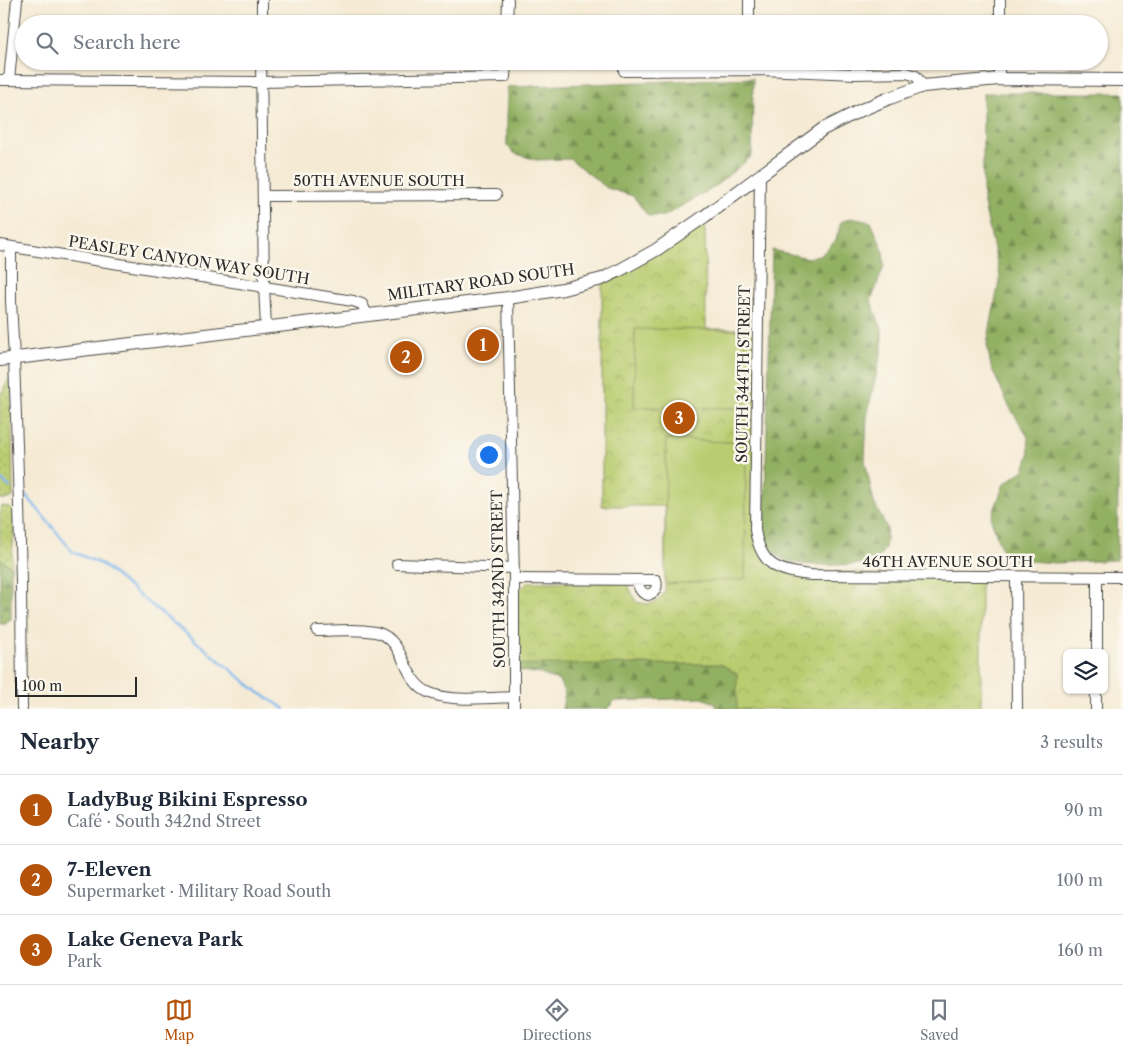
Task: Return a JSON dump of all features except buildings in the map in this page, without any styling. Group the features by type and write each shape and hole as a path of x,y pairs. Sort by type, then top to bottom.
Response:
{"main road":[{"name":"MILITARY ROAD SOUTH","path":"0,360 508,298 563,289 602,279 656,250 823,129 887,99 923,86 999,79 1123,80"}],"street":[{"path":"17,0 5,80 261,82 505,77 505,70"},
{"path":"262,0 262,15"},
{"path":"507,15 508,0"},
{"path":"749,15 750,0"},
{"path":"1000,0 1000,15"},
{"path":"262,70 266,327"},
{"path":"624,71 649,70"},
{"path":"802,70 856,74 907,73 916,76 923,86"},
{"path":"999,70 999,79"},
{"name":"SOUTH 344TH STREET","path":"760,176 755,530 760,549 766,559 774,565"},
{"name":"50TH AVENUE SOUTH","path":"263,196 496,195"},
{"name":"PEASLEY CANYON WAY SOUTH","path":"0,245 358,302 362,304 367,314"},
{"path":"11,247 22,709"},
{"name":"SOUTH 342ND STREET","path":"508,298 514,580 514,709"},
{"path":"397,564 513,568"},
{"name":"46TH AVENUE SOUTH","path":"774,565 796,573 822,576 1123,577"},
{"path":"1016,577 1017,709"},
{"path":"1097,577 1097,649"},
{"path":"514,580 636,580"},
{"path":"317,631 380,633 395,645 412,677 428,693 454,698 514,697"},
{"path":"1096,694 1096,709"}],"green space":[{"path":"753,78 752,156 713,188 664,216 648,216 633,196 607,188 570,159 536,160 514,153 507,146 507,87"},
{"path":"983,93 1123,93 1117,560 1055,563 1016,560 1002,551 991,519 1004,484 1024,470 1029,455 1028,437 1008,404 991,367 987,344 1000,276 983,200"},
{"path":"705,216 706,329 759,329 760,549 785,570 981,576 981,709 737,709 737,674 721,664 517,664 517,596 528,582 627,582 636,602 646,604 653,603 659,599 665,591 665,506 602,506 602,279"},
{"path":"851,218 871,222 883,250 884,266 871,301 882,329 882,349 867,415 865,461 874,503 887,528 885,548 875,563 811,565 786,560 778,556 773,551 764,532 772,250 808,258 822,254 836,240 841,222"},
{"path":"635,329 745,330 744,408 634,407"},
{"path":"11,373 13,497 0,499 0,393 4,391 3,389"},
{"path":"666,439 746,443 745,579 665,584"},
{"path":"0,506 10,507 13,510 14,534 11,567 2,560 0,561"},
{"path":"2,560 11,567 11,619 6,624 0,624 0,561"},
{"path":"520,598 627,664 721,664 737,674 756,709 717,709 715,703 702,698 615,701 607,709 562,709 565,694 559,681 538,673 519,671"}],"waterway":[{"path":"0,479 10,487"},
{"path":"26,495 73,552 101,564 258,692 285,709"}],"place":[{"name":"LadyBug Bikini Espresso","path":"483,345"},
{"name":"7-Eleven","path":"406,357"},
{"name":"Lake Geneva Park","path":"679,418"}]}
